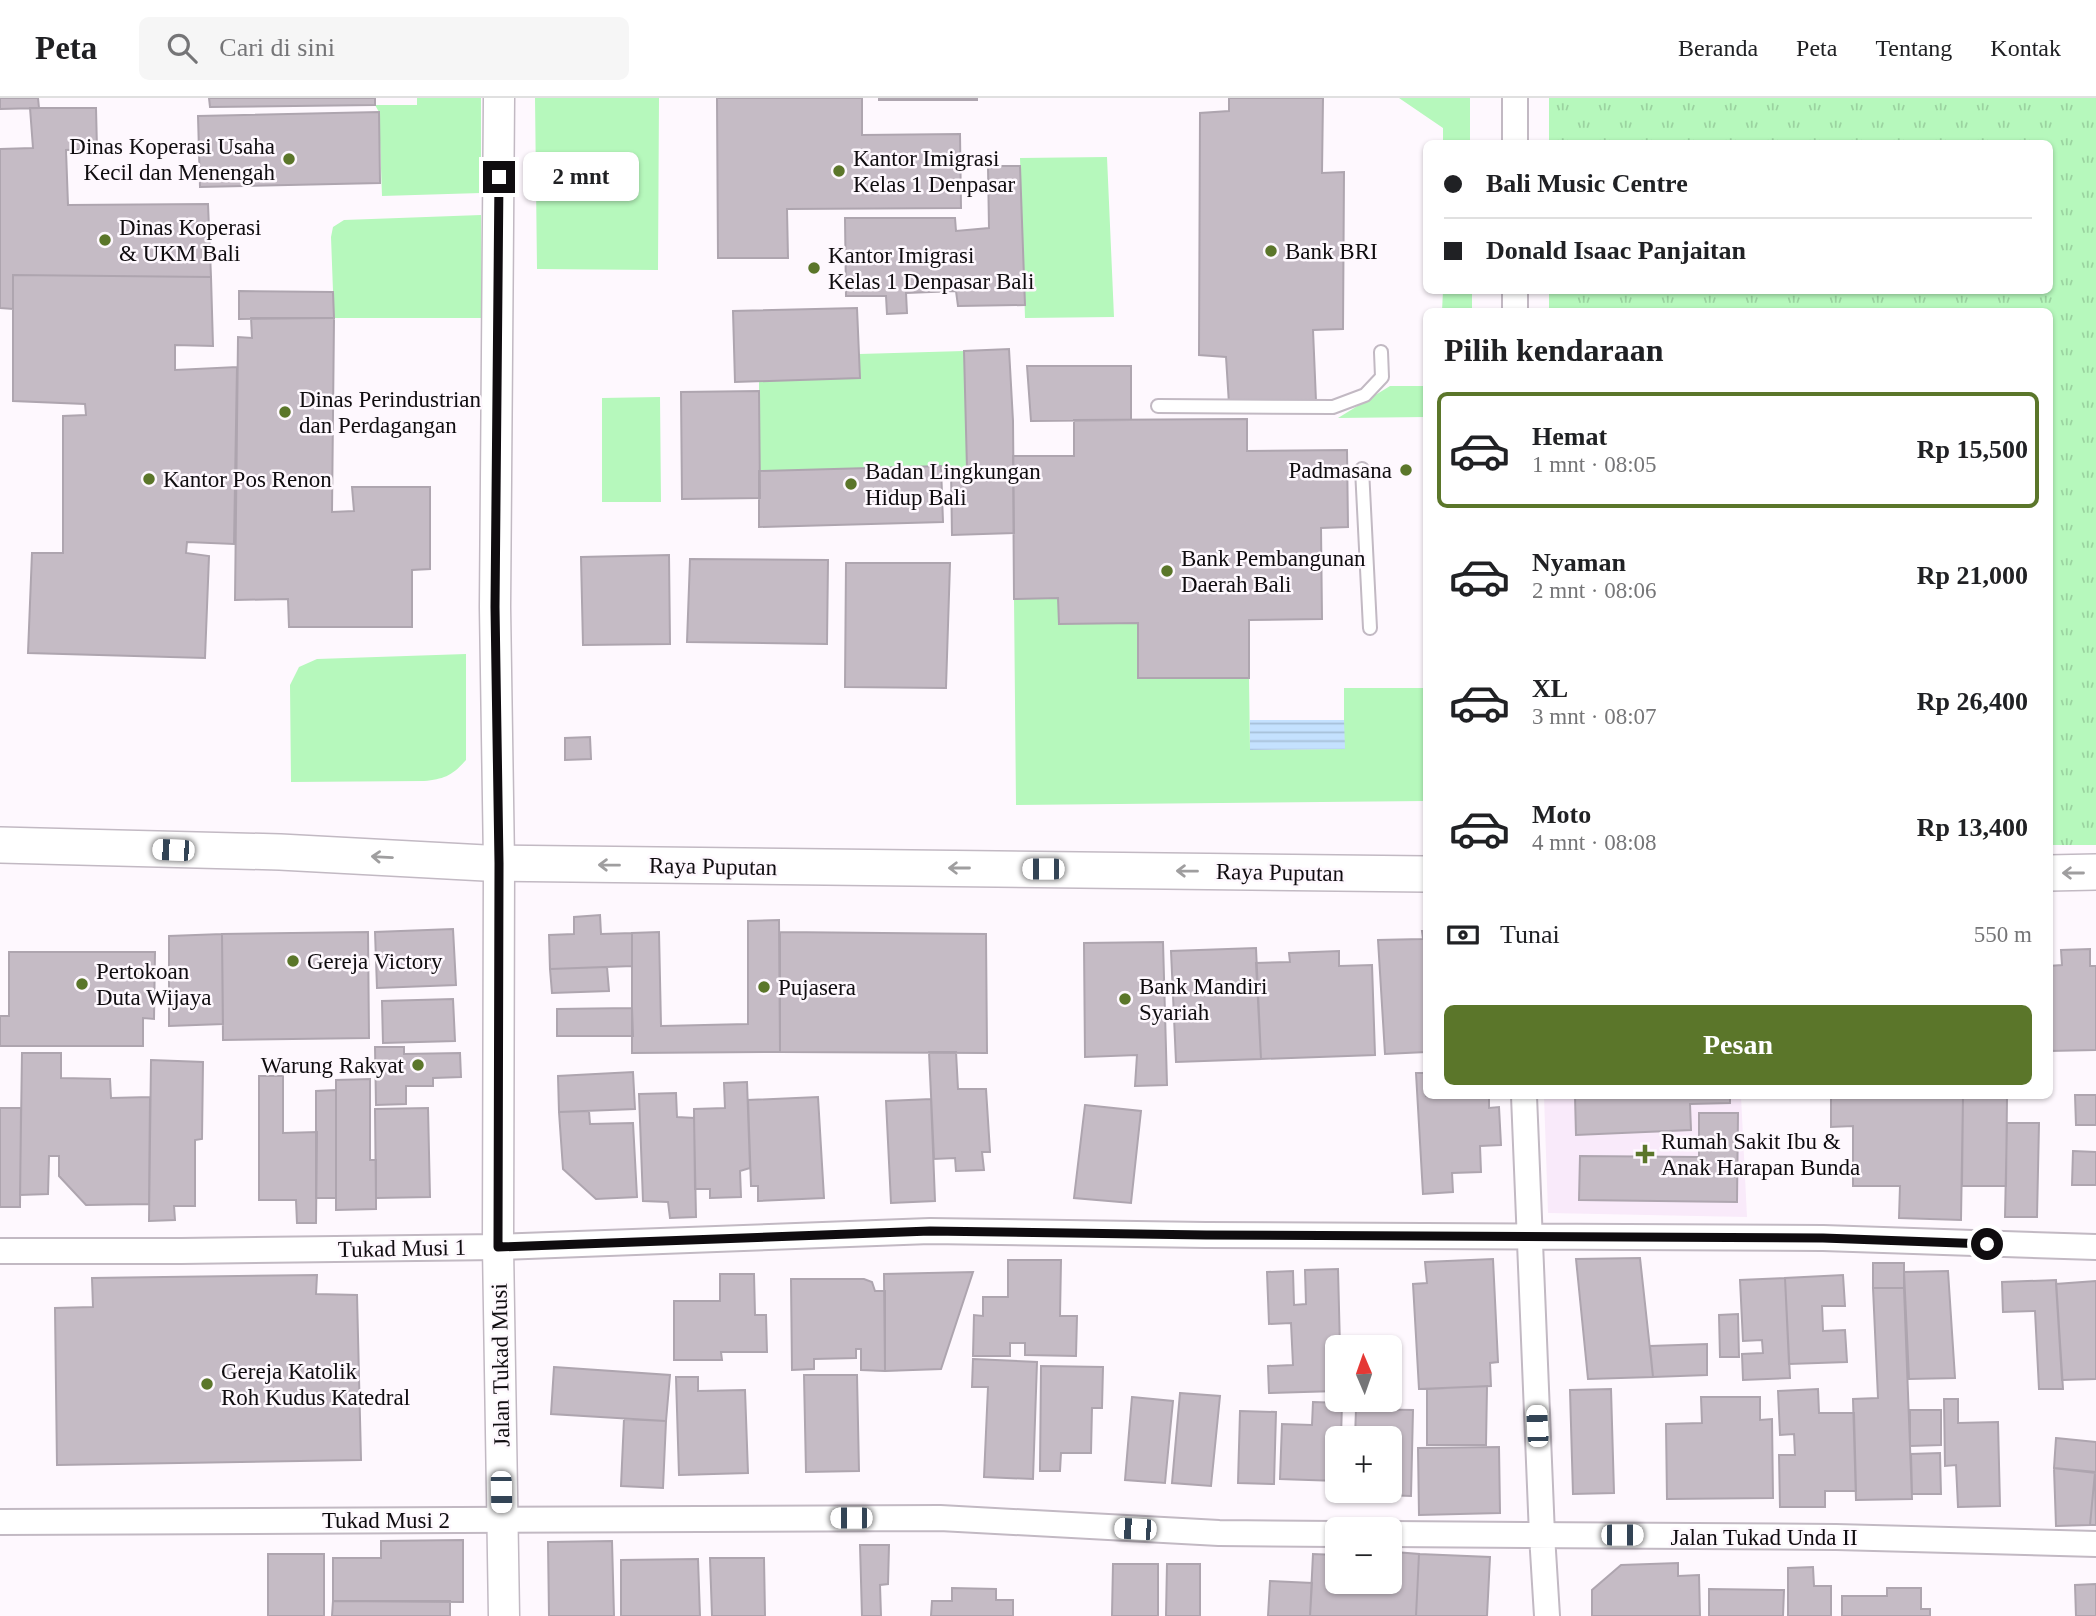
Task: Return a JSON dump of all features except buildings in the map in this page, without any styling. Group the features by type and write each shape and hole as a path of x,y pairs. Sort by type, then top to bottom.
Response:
{"main road":[{"name":"Raya Puputan","path":"0,845 280,852 499,863 1423,874"},
{"path":"2053,873 2096,872"}],"street":[{"name":"Jalan Tukad Musi","path":"499,98 495,607 499,863 498,1247 504,1616"},
{"path":"1515,140 1516,98"},
{"path":"1524,1099 1547,1616"},
{"name":"Tukad Musi 1","path":"0,1251 498,1247 930,1231 1823,1238 2096,1247"},
{"name":"Tukad Musi 2","path":"0,1522 940,1518 1219,1533 1325,1534"},
{"name":"Jalan Tukad Unda II","path":"1402,1534 1836,1536 2096,1544"}],"lane":[{"path":"1158,406 1333,407 1365,395 1382,377 1381,352"},
{"path":"1362,469 1370,628"}],"shaded area":[{"name":"Rumah Sakit Ibu & Anak Harapan Bunda","path":"1544,1099 1741,1099 1747,1217 1548,1213"}],"green space":[{"path":"417,98 481,98 481,193 382,196 379,112 375,105 417,105"},
{"path":"535,98 659,98 658,270 537,269"},
{"path":"1399,98 1470,98 1470,140 1443,140 1443,128"},
{"path":"1549,98 2096,98 2096,845 2053,845 2053,308 1549,308 1549,294 2053,294 2053,140 1549,140"},
{"path":"1107,157 1114,317 1025,318 1020,158"},
{"path":"481,215 482,318 334,318 331,237 333,227 344,220"},
{"path":"1443,294 1472,294 1472,308 1442,308"},
{"path":"964,351 967,469 941,470 941,466 759,471 759,381 859,378 859,354"},
{"path":"1390,386 1423,386 1423,417 1338,418"},
{"path":"660,397 661,502 602,502 602,398"},
{"path":"1058,598 1059,624 1138,623 1138,678 1249,678 1250,750 1344,749 1344,688 1423,688 1423,801 1016,805 1014,599"},
{"path":"466,654 466,760 452,773 424,781 291,782 290,685 299,667 317,659"}],"water":[{"path":"1250,720 1344,720 1345,749 1250,750"}],"place":[{"name":"Dinas Koperasi Usaha Kecil dan Menengah","path":"289,159"},
{"name":"Kantor Imigrasi Kelas 1 Denpasar","path":"839,171"},
{"name":"Dinas Koperasi & UKM Bali","path":"105,240"},
{"name":"Bank BRI","path":"1271,251"},
{"name":"Kantor Imigrasi Kelas 1 Denpasar Bali","path":"814,268"},
{"name":"Dinas Perindustrian dan Perdagangan","path":"285,412"},
{"name":"Padmasana","path":"1406,470"},
{"name":"Kantor Pos Renon","path":"149,479"},
{"name":"Badan Lingkungan Hidup Bali","path":"851,484"},
{"name":"Bank Pembangunan Daerah Bali","path":"1167,571"},
{"name":"Gereja Victory","path":"293,961"},
{"name":"Pertokoan Duta Wijaya","path":"82,984"},
{"name":"Pujasera","path":"764,987"},
{"name":"Bank Mandiri Syariah","path":"1125,999"},
{"name":"Warung Rakyat","path":"418,1065"},
{"name":"Rumah Sakit Ibu & Anak Harapan Bunda","path":"1645,1154"},
{"name":"Gereja Katolik Roh Kudus Katedral","path":"207,1384"}],"route":[{"path":"499,177 495,607 499,863 498,1247 930,1231 1823,1238 1987,1244"}]}
